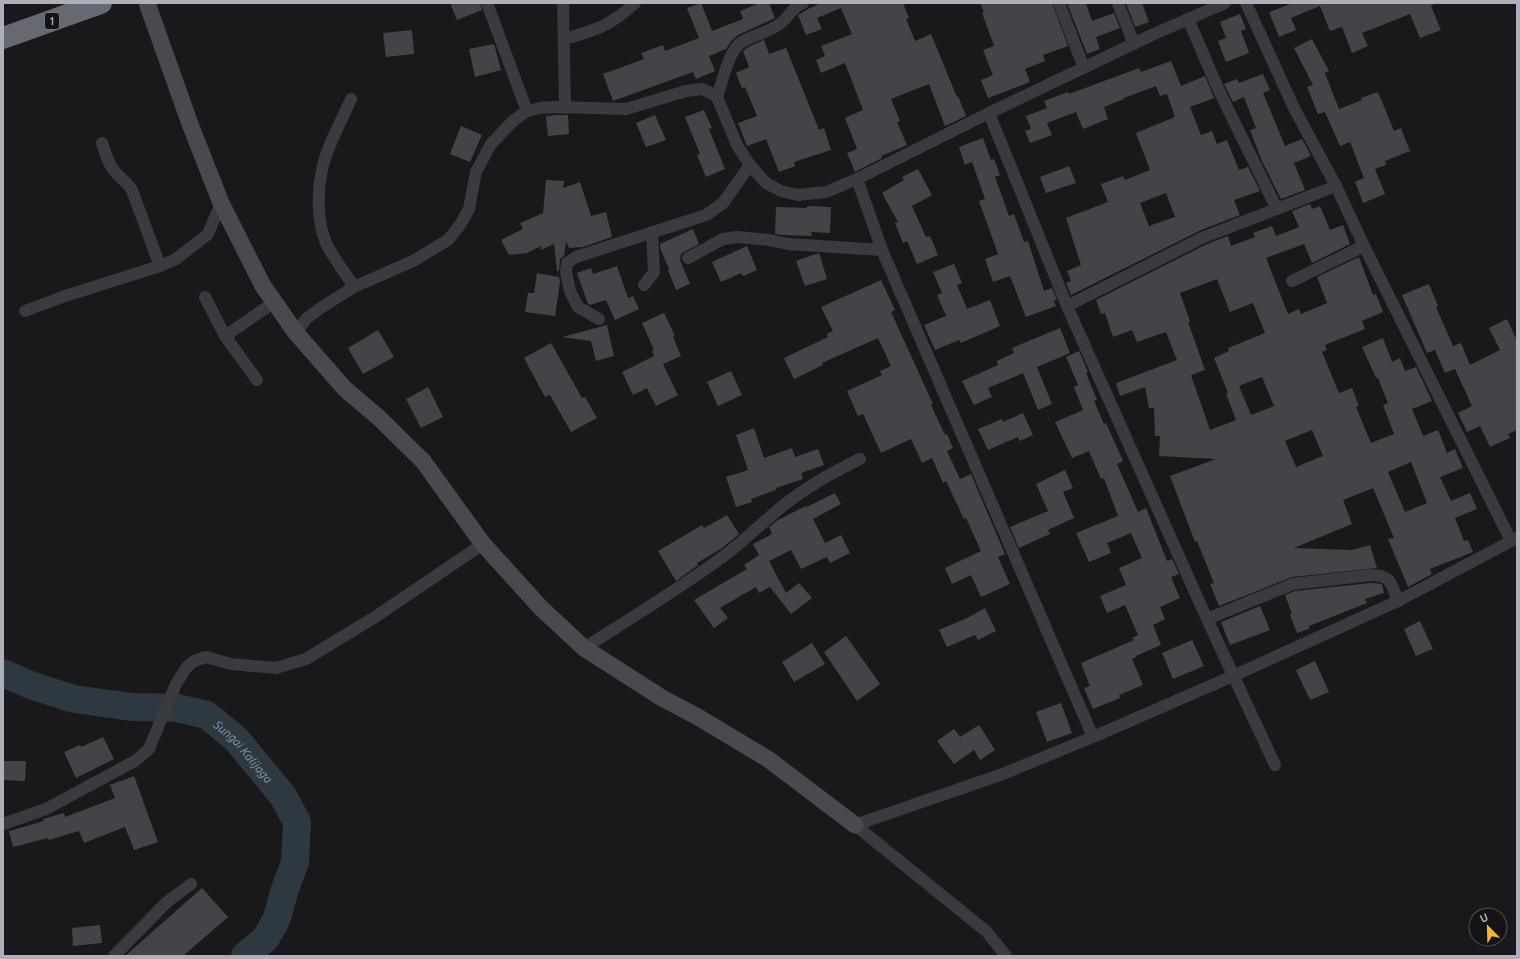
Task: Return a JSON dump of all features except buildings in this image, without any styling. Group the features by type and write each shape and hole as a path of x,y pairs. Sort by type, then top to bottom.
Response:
{"highway":[{"name":"1","path":"3,38 101,3"}],"street":[{"path":"147,3 190,124 221,203 273,303 296,333 346,389 378,417 423,461 483,544 542,608 584,648 662,698 698,717 768,759 855,825 987,932 1006,956"},
{"path":"487,3 527,111"},
{"path":"563,3 565,108"},
{"path":"564,39 591,32 610,23 635,3"},
{"path":"717,97 736,45 744,40 776,27 785,20 792,10 803,3"},
{"path":"1059,3 1084,68"},
{"path":"1118,3 1134,44"},
{"path":"296,333 306,319 354,287 413,261 448,240 460,225 469,209 476,172 491,144 513,121 527,111 540,108 626,109 686,91 702,89 717,97 737,145 750,165 766,183 781,191 798,195 826,192 857,179 989,113 1154,34 1225,3"},
{"path":"855,825 1000,775 1093,737 1233,676 1398,601 1514,540 1364,246 1336,186 1294,108 1246,3"},
{"path":"1188,19 1220,93 1277,208"},
{"path":"351,99 322,169 320,218 326,243 354,287"},
{"path":"989,113 1067,306 1233,676 1275,765"},
{"path":"102,143 110,165 117,174 127,182 132,190 160,266"},
{"path":"599,319 578,308 570,291 566,272 567,263 576,257 706,215 723,203 750,165"},
{"path":"857,179 882,250 1093,737"},
{"path":"1067,306 1204,237 1336,186"},
{"path":"25,311 65,296 160,266 181,256 208,234 221,203"},
{"path":"644,285 654,272 652,232"},
{"path":"688,258 723,240 737,237 769,240 788,244 882,250"},
{"path":"1292,281 1364,246"},
{"path":"205,297 225,336 257,380"},
{"path":"225,336 273,303"},
{"path":"584,648 724,556 784,505 831,473 860,459"},
{"path":"3,824 46,810 135,761 149,749 176,684 187,667 194,661 201,658 210,658 231,664 276,668 306,659 375,617 483,544"},
{"path":"1207,618 1294,584 1371,575 1382,575 1387,578 1398,601"},
{"path":"114,956 167,902 191,884"}],"waterway":[{"name":"Sungai Kalijaga","path":"3,673 33,686 74,699 132,707 177,708 207,715 236,739 283,796 297,822 295,862 284,892 277,918 266,938 245,956"}]}
